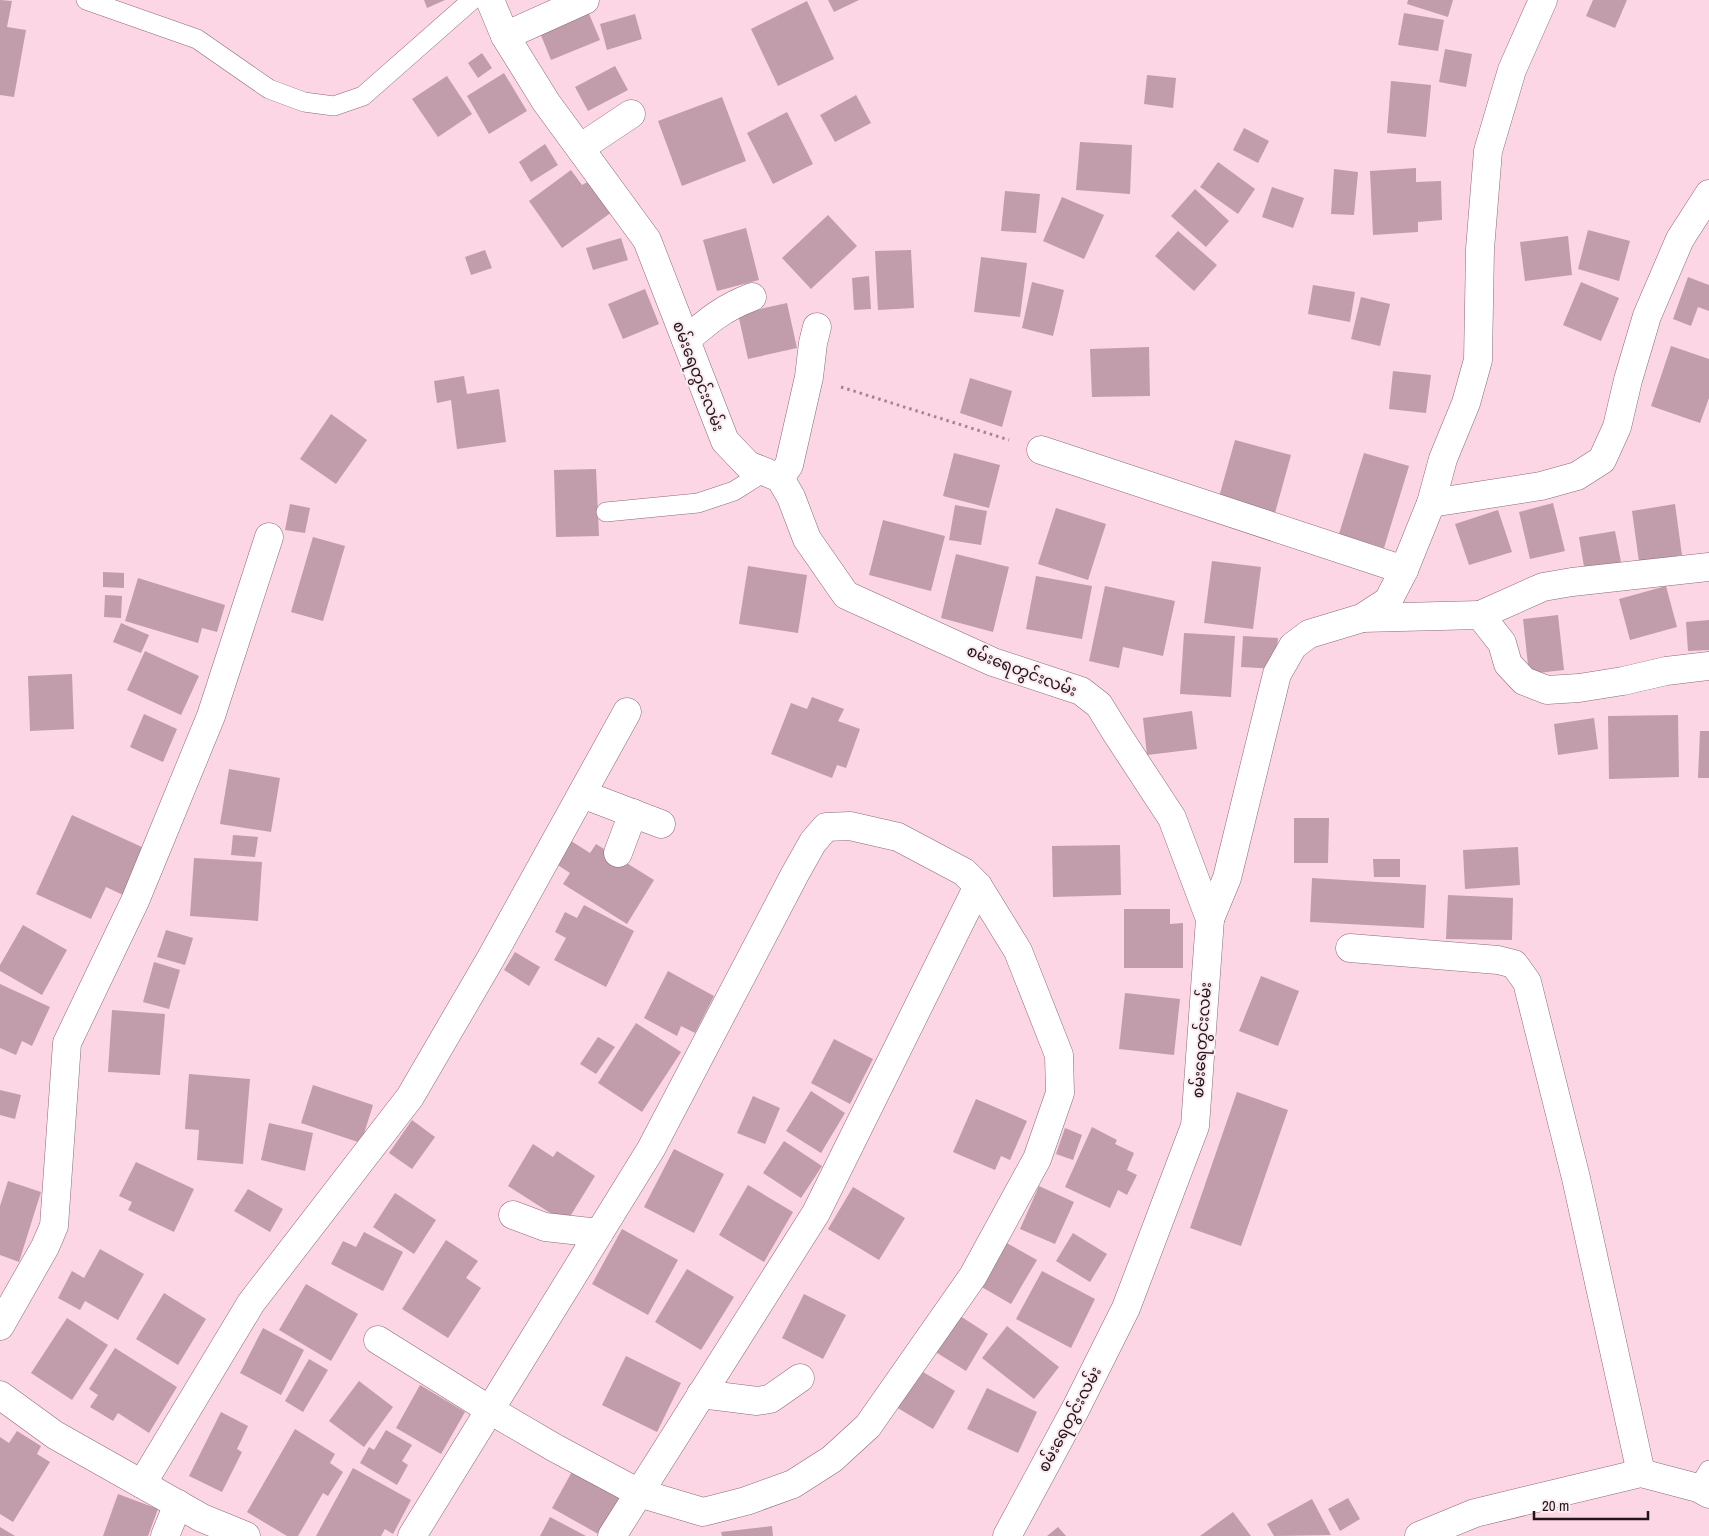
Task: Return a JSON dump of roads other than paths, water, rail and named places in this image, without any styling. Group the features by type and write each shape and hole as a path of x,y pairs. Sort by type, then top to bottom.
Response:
{"street":[{"name":"စမ်းရေတွင်းလမ်း","path":"490,0 505,36 546,102 647,240 725,441 748,466 772,475 790,497 807,539 846,595 993,662 1081,691 1099,704 1115,732 1172,818 1210,919 1195,1126 1126,1308 1076,1408 1007,1536"},
{"path":"505,36 585,0"},
{"path":"1362,618 1388,600 1404,570 1431,504 1443,459 1466,403 1478,360 1480,249 1488,151 1512,70 1543,0"},
{"path":"580,148 631,114"},
{"path":"1431,504 1541,486 1577,476 1602,460 1617,427 1628,380 1647,316 1680,239 1709,194"},
{"path":"686,340 712,317 732,305 752,297"},
{"path":"772,475 789,465 809,377 813,343 817,328"},
{"path":"1041,450 1404,570"},
{"path":"0,1326 45,1247 54,1226 67,1043 134,901 212,716 269,537"},
{"path":"1210,919 1227,878 1277,674 1293,646 1309,634 1362,618 1480,615 1543,587 1709,567"},
{"path":"1480,615 1502,643 1508,664 1524,680 1547,690 1578,688 1623,681 1666,671 1709,666"},
{"path":"142,1484 251,1303 410,1097 491,958 627,712"},
{"path":"582,794 661,824"},
{"path":"618,853 632,813"},
{"path":"378,1340 490,1410 555,1448 639,1493 703,1512 746,1501 793,1484 832,1459 868,1426 973,1276 1037,1158 1060,1093 1059,1055 1018,951 978,886 964,872 898,837 850,826 826,827 813,842 795,874 651,1149 490,1410 412,1536"},
{"path":"612,1536 816,1213 978,886"},
{"path":"1350,948 1498,960 1514,964 1527,982 1576,1178 1641,1473"},
{"path":"513,1215 545,1227 599,1233"},
{"path":"701,1394 757,1401 770,1399 800,1378"},
{"path":"0,1395 55,1435 202,1518 246,1536"},
{"path":"1419,1536 1475,1513 1641,1473 1705,1484"},
{"path":"165,1536 178,1504"}],"lane":[{"path":"86,0 197,39 269,89 304,102 334,106 363,96 472,0"},
{"path":"606,512 698,502 734,491 772,475"}]}
